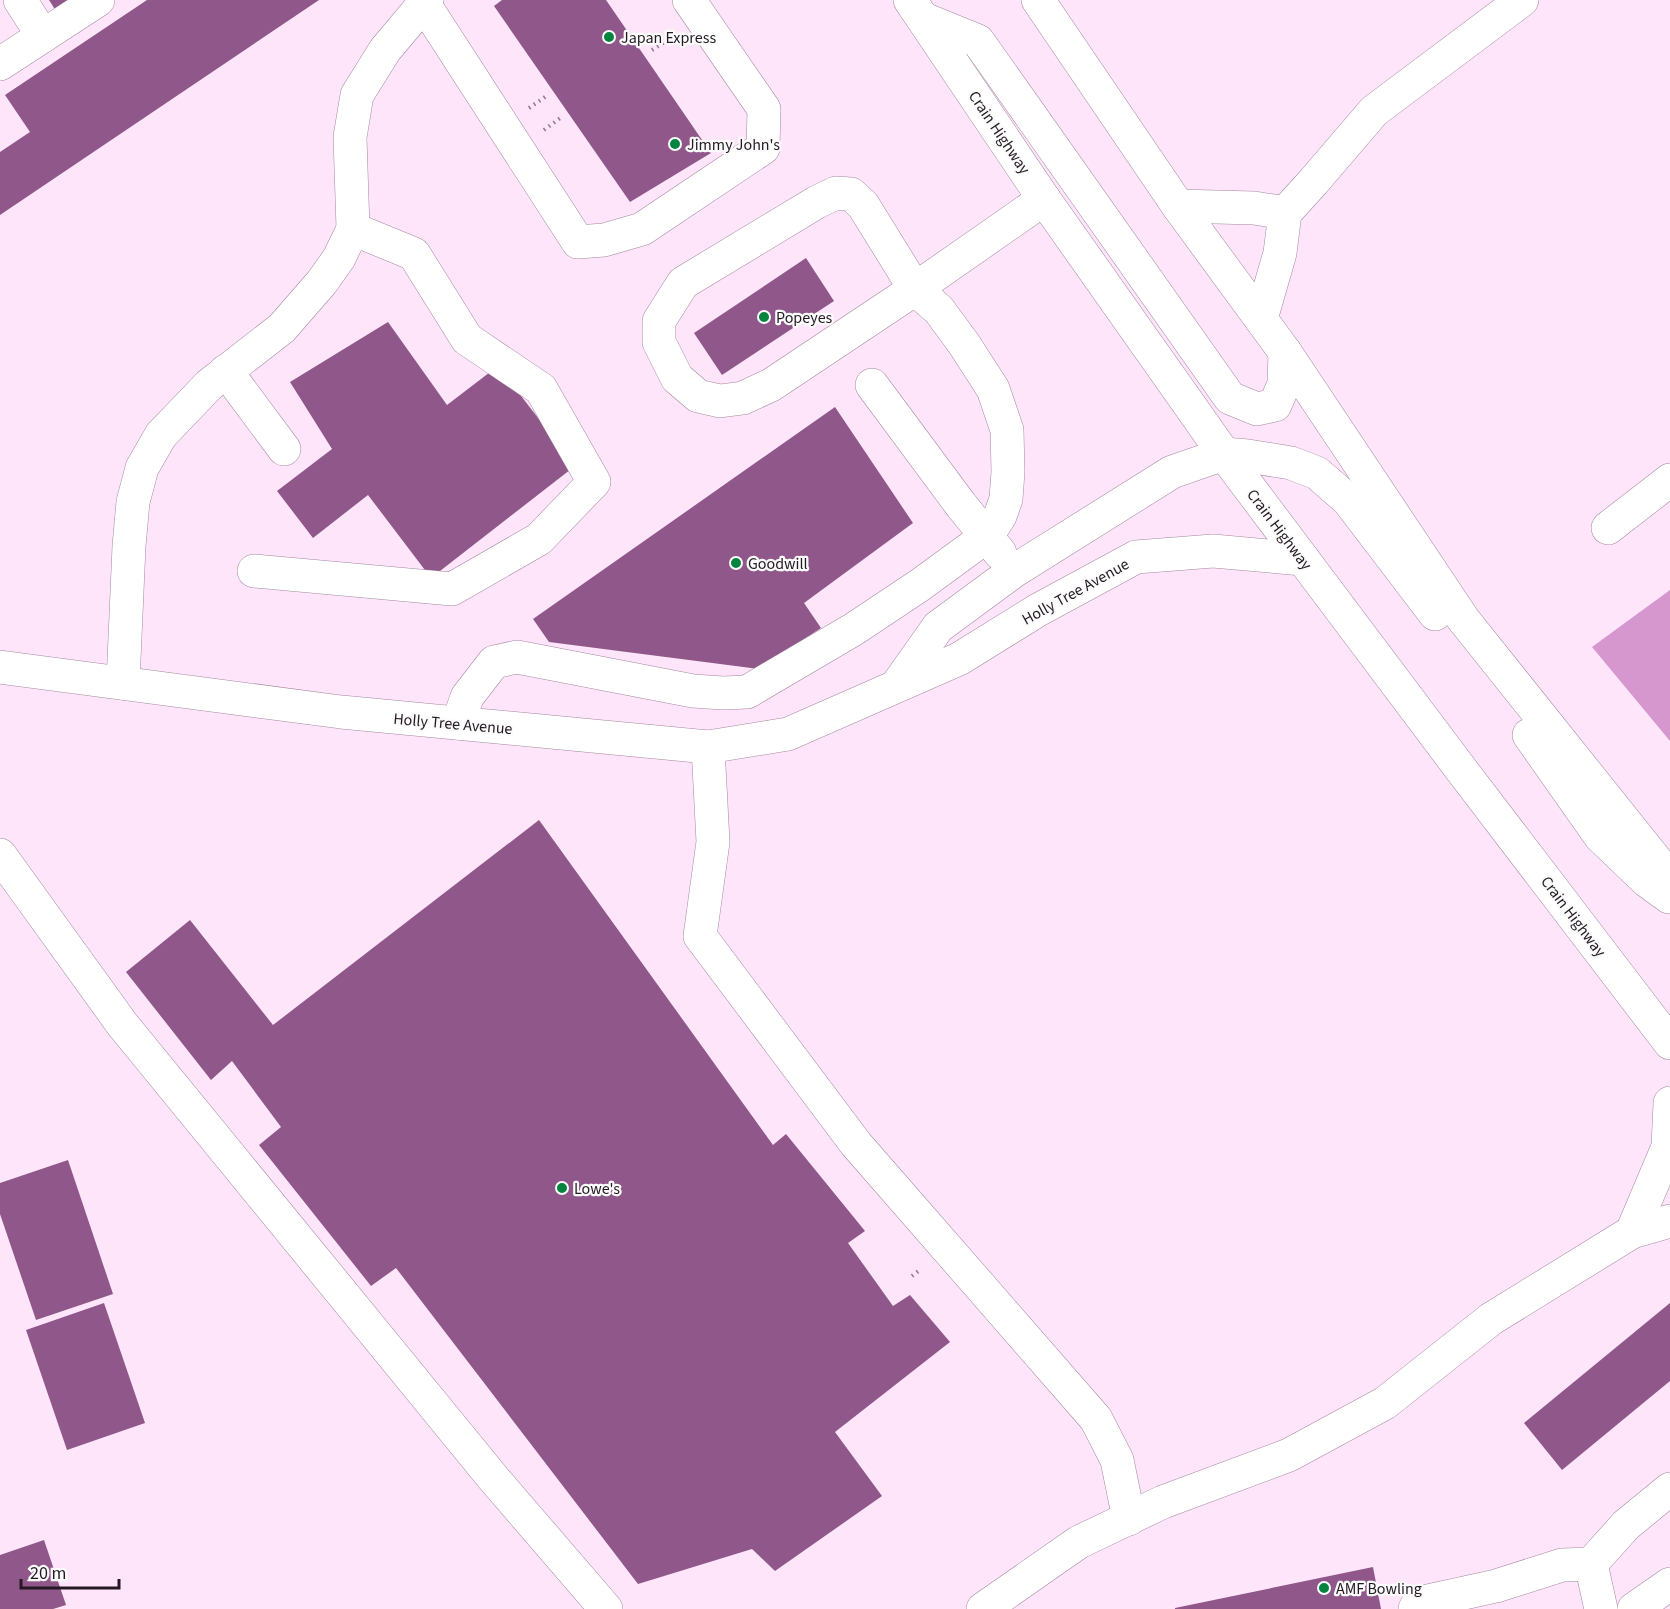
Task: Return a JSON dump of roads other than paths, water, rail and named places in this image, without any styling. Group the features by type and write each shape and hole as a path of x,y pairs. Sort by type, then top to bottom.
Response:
{"main road":[{"path":"20,0 43,36"},
{"path":"0,64 98,0"},
{"path":"123,683 129,546 133,502 142,468 161,435 209,385 282,328 322,282 339,258 353,229 350,137 357,95 385,50 426,2 578,242 604,240 642,229 763,148 764,109 689,0"},
{"path":"1261,319 1280,253 1285,213 1374,111 1522,0"},
{"path":"1039,1 1178,206 1286,352 1463,620 1670,878"},
{"path":"917,9 978,41 1230,398 1257,409 1275,405 1284,384 1286,352"},
{"name":"Crain Highway","path":"917,9 1044,199 1224,454 1670,1043"},
{"path":"458,723 467,697 494,663 517,657 693,691 747,692 854,629 987,536 1000,516 1006,499 1008,472 1007,430 993,389 939,310 915,290 863,205 851,194 836,193 817,202 684,283 659,321 659,342 676,378 698,396 720,402 743,398 771,385 915,290 1044,199"},
{"path":"1178,206 1254,208 1285,213"},
{"path":"254,571 452,589 539,538 594,482 541,389 466,339 414,254 353,229"},
{"path":"226,371 284,449"},
{"path":"872,385 961,505 1014,571"},
{"path":"897,685 938,627 1014,571 1172,472 1224,454 1291,463 1317,473 1348,500 1535,743 1600,836 1647,881 1670,898"},
{"path":"1608,528 1670,480"},
{"name":"Holly Tree Avenue","path":"0,667 341,712 708,747 788,734 959,659 1038,610 1136,557 1213,551 1303,559"},
{"path":"708,747 713,842 700,936 856,1144 1096,1419 1117,1460 1129,1519"},
{"path":"0,855 129,1033 494,1479 606,1609"},
{"path":"1632,1232 1668,1147 1670,1103"},
{"path":"983,1609 1079,1542 1163,1502 1289,1455 1385,1403 1491,1319 1632,1232 1670,1221"},
{"path":"1415,1609 1418,1603 1496,1586 1562,1564 1591,1564 1626,1525 1670,1489"},
{"path":"1591,1564 1601,1609"},
{"path":"1634,1609 1670,1584"}],"place":[{"name":"Japan Express","path":"609,37"},
{"name":"Jimmy John's","path":"675,144"},
{"name":"Popeyes","path":"764,317"},
{"name":"Goodwill","path":"736,563"},
{"name":"Lowe's","path":"562,1188"},
{"name":"AMF Bowling","path":"1324,1588"}]}
